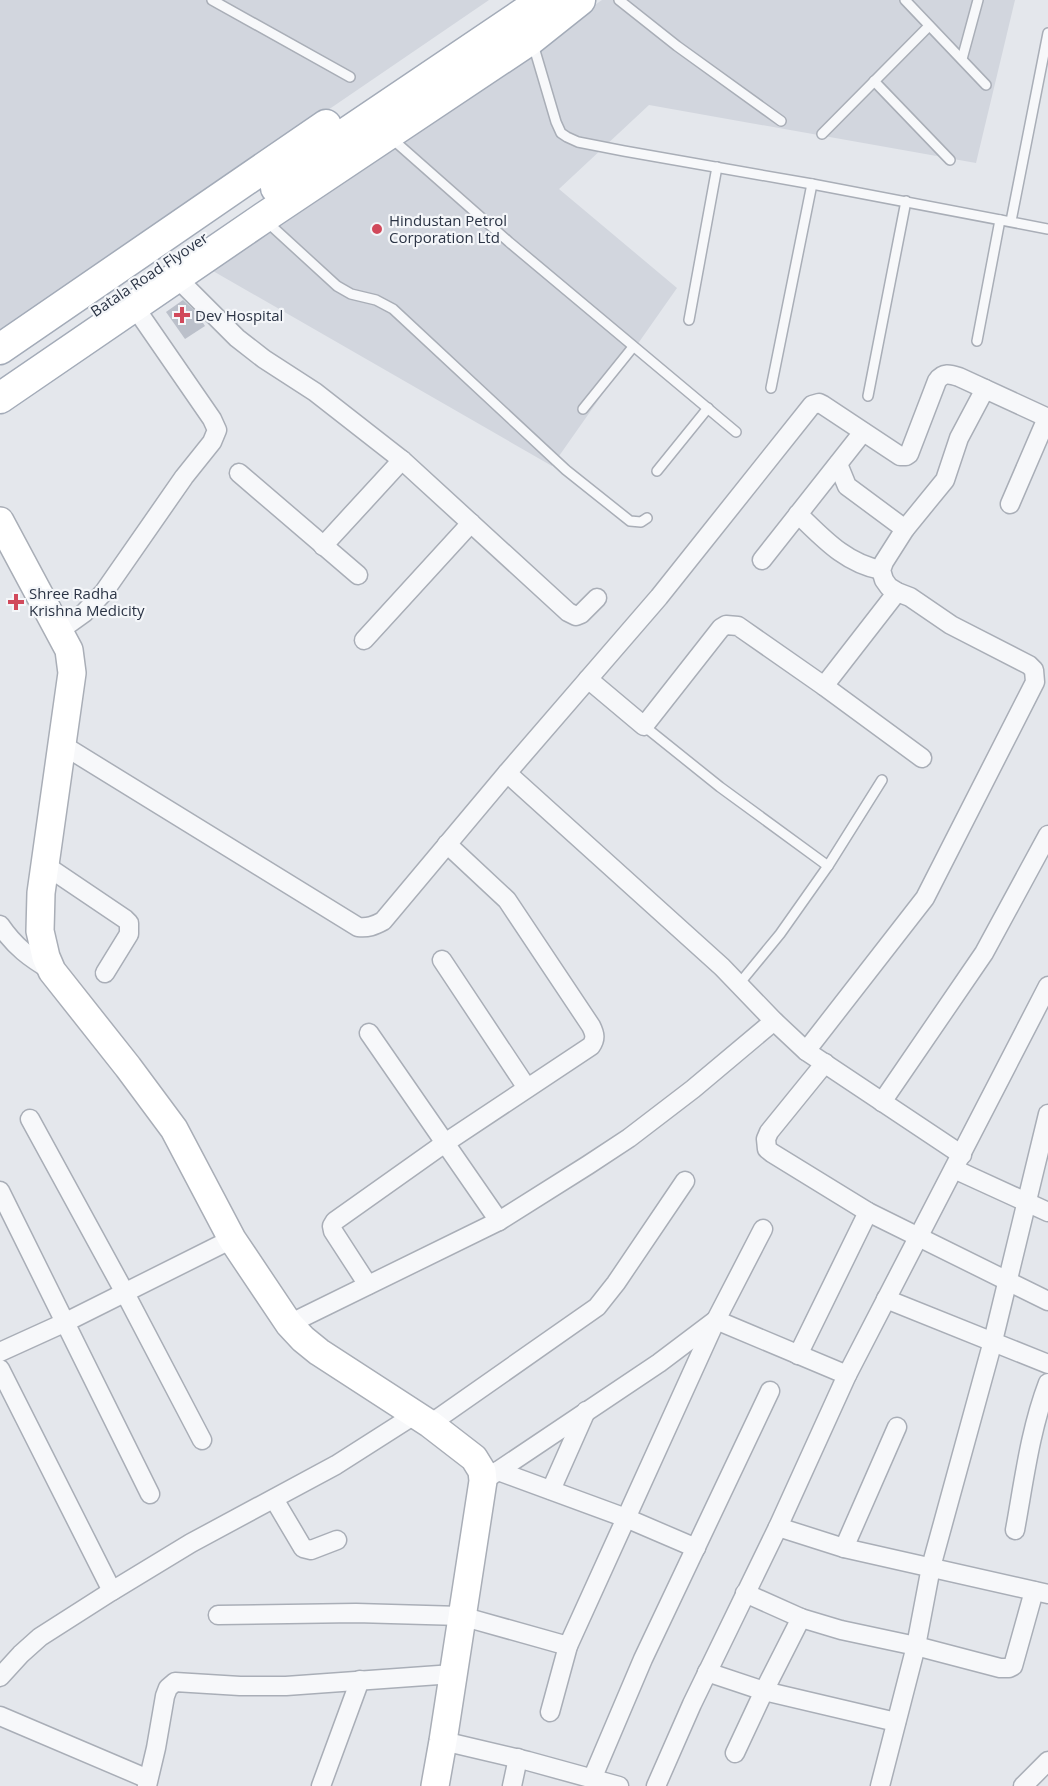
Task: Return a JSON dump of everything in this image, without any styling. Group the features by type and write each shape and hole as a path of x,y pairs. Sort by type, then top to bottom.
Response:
{"main road":[{"path":"0,349 508,0"},
{"name":"Batala Road Flyover","path":"0,377 298,172 321,150 543,0"},
{"name":"Batala Road Flyover","path":"298,172 330,161 559,7 565,0"},
{"path":"0,398 262,218 531,39 580,0"}],"street":[{"path":"176,277 237,338 264,359 315,392 402,460 572,615 581,614 597,598"},
{"path":"59,631 84,613 104,592 184,477 212,442 217,430 212,419 134,306"},
{"path":"61,744 358,927 367,928 383,921 507,772 659,597 812,405 819,403 895,454 906,456 911,450 937,381 946,374 1048,418 1011,504"},
{"path":"806,1051 925,898 1035,682 1034,670 1029,665 951,625 910,597 889,587 881,570 905,529 945,480 959,438 985,389"},
{"path":"762,560 862,432"},
{"path":"324,546 402,460"},
{"path":"838,464 848,486 905,529"},
{"path":"239,473 358,574"},
{"path":"798,514 842,555 862,565 881,570"},
{"path":"0,520 69,650 72,673 39,914 43,945 52,971 174,1129 232,1239 289,1324 319,1353 423,1419 474,1458 482,1471 491,1476 551,1490 626,1518 696,1548"},
{"path":"364,640 471,523"},
{"path":"824,686 897,592"},
{"path":"588,679 644,726 721,628 738,626 922,758"},
{"path":"507,772 739,984 806,1051 882,1102 958,1162 1027,1203 1048,1212"},
{"path":"882,1102 984,953 1048,836"},
{"path":"368,1285 333,1231 332,1226 340,1217 594,1042 594,1031 507,900 447,844"},
{"path":"45,865 129,923 129,934 105,973"},
{"path":"0,926 15,945 52,971"},
{"path":"442,960 527,1088"},
{"path":"656,1786 707,1672 778,1527 847,1376 1048,986"},
{"path":"289,1324 499,1221 628,1138 693,1089 774,1021"},
{"path":"369,1033 499,1221"},
{"path":"825,1064 769,1132 765,1143 772,1153 868,1212 1048,1301"},
{"path":"880,1786 932,1567 993,1341 1048,1114"},
{"path":"30,1119 202,1440"},
{"path":"0,1677 40,1637 112,1591 191,1543 423,1419 597,1307 685,1181"},
{"path":"0,1191 150,1494"},
{"path":"798,1355 868,1212"},
{"path":"550,1712 568,1646 716,1320 763,1229"},
{"path":"0,1352 66,1322 232,1239"},
{"path":"886,1299 1048,1364"},
{"path":"716,1320 847,1376"},
{"path":"435,1786 461,1616 491,1476 659,1363 716,1320"},
{"path":"0,1370 112,1591"},
{"path":"1015,1530 1033,1432 1048,1383"},
{"path":"583,1780 632,1683 770,1391"},
{"path":"551,1490 586,1412"},
{"path":"844,1548 897,1427"},
{"path":"274,1499 303,1548 311,1550 337,1540"},
{"path":"745,1593 801,1618 841,1629 1000,1668 1013,1666 1041,1593 844,1548 778,1527"},
{"path":"218,1615 356,1613 461,1616 568,1646"},
{"path":"735,1753 801,1618"},
{"path":"707,1672 764,1691 896,1722"},
{"path":"0,1716 148,1782 165,1696 171,1683 274,1686 453,1674"},
{"path":"321,1786 360,1680"},
{"path":"443,1741 518,1758 583,1780 619,1786"},
{"path":"512,1786 518,1758"},
{"path":"1023,1786 1048,1761"}],"lane":[{"path":"212,0 350,77"},
{"path":"619,0 677,46 781,121"},
{"path":"905,0 986,85"},
{"path":"962,59 978,0"},
{"path":"822,134 929,26"},
{"path":"977,341 1048,33"},
{"path":"531,39 561,133 578,142 1048,229"},
{"path":"874,81 950,160"},
{"path":"388,135 509,242 736,432"},
{"path":"689,320 717,167"},
{"path":"771,388 812,184"},
{"path":"868,396 906,201"},
{"path":"262,218 336,286 351,294 376,300 393,309 566,470 630,521 641,522 647,519"},
{"path":"583,409 633,347"},
{"path":"657,471 708,408"},
{"path":"644,726 720,788 828,866"},
{"path":"739,984 780,934 828,866 882,780"}],"shaded area":[{"path":"0,0 489,0 0,334"},
{"path":"602,0 1015,0 976,163 649,105 559,189 677,288 552,466 206,267"}],"building":[{"path":"183,300 195,311 205,326 185,339 166,312"}],"place":[{"name":"Hindustan Petrol Corporation Ltd","path":"377,229"},
{"name":"Dev Hospital","path":"182,315"},
{"name":"Shree Radha Krishna Medicity","path":"16,602"}]}
